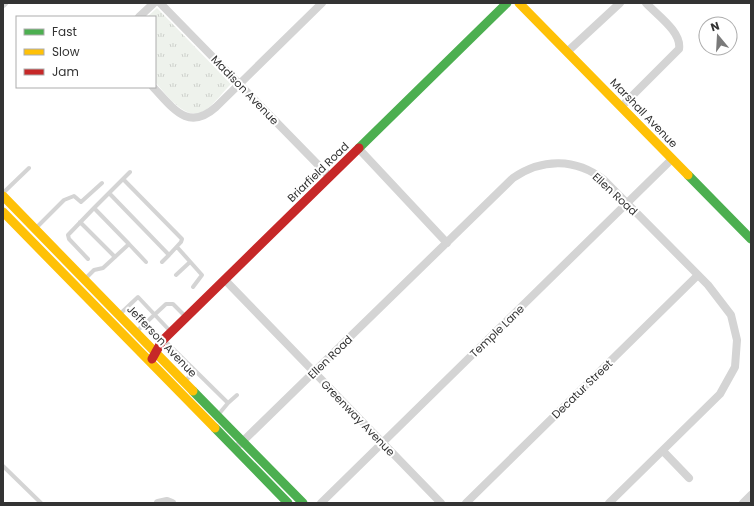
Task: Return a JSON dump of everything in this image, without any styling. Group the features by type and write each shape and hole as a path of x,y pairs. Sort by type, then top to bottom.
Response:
{"main road":[{"name":"Briarfield Road","path":"151,363 164,340 507,3"},
{"name":"Marshall Avenue","path":"519,3 751,239"},
{"name":"Jefferson Avenue","path":"3,196 303,503"},
{"name":"Jefferson Avenue","path":"3,212 288,503"},
{"path":"27,236 35,229"}],"street":[{"path":"140,16 154,3"},
{"name":"Madison Avenue","path":"160,3 330,177"},
{"path":"154,88 176,111 188,118 198,118 207,115 322,3"},
{"path":"568,52 620,3"},
{"path":"621,107 679,49 680,44 677,35 646,3"},
{"path":"359,149 447,243"},
{"name":"Temple Lane","path":"321,503 628,204 672,159"},
{"name":"Ellen Road","path":"235,449 513,178 530,168 546,164 563,163 585,168 604,180 698,275 725,305 731,315 737,333 737,359 732,375 720,394 609,503"},
{"name":"Decatur Street","path":"466,503 698,275"},
{"name":"Greenway Avenue","path":"225,280 442,503"},
{"path":"663,451 689,478"},
{"path":"743,503 751,495"},
{"path":"158,503 167,501 172,503"}],"lane":[{"path":"3,193 29,168"},
{"path":"88,259 68,237 68,233 130,172"},
{"path":"123,179 180,236 182,240 162,262"},
{"path":"35,229 64,200 74,196 81,202 102,183"},
{"path":"109,193 169,255"},
{"path":"94,208 146,262"},
{"path":"80,222 115,257"},
{"path":"84,280 94,270 103,268 129,244"},
{"path":"177,247 202,275 193,286"},
{"path":"176,275 190,262"},
{"path":"119,315 138,297 172,332"},
{"path":"135,332 166,304 173,304 187,318"},
{"path":"164,340 228,403"},
{"path":"184,382 195,371"},
{"path":"217,415 237,395"},
{"path":"3,466 41,503"}],"green space":[{"path":"157,8 231,84 207,109 200,113 185,111 171,100 156,83 156,16 148,16"}],"traffic: fast":[{"path":"359,148 507,3"},
{"path":"688,175 751,239"},
{"path":"193,391 303,503"},
{"path":"215,428 288,503"}],"traffic: slow":[{"path":"519,3 688,175"},
{"path":"3,196 193,391"},
{"path":"3,212 215,428"}],"traffic: jam":[{"path":"152,359 162,341 359,148"}]}
